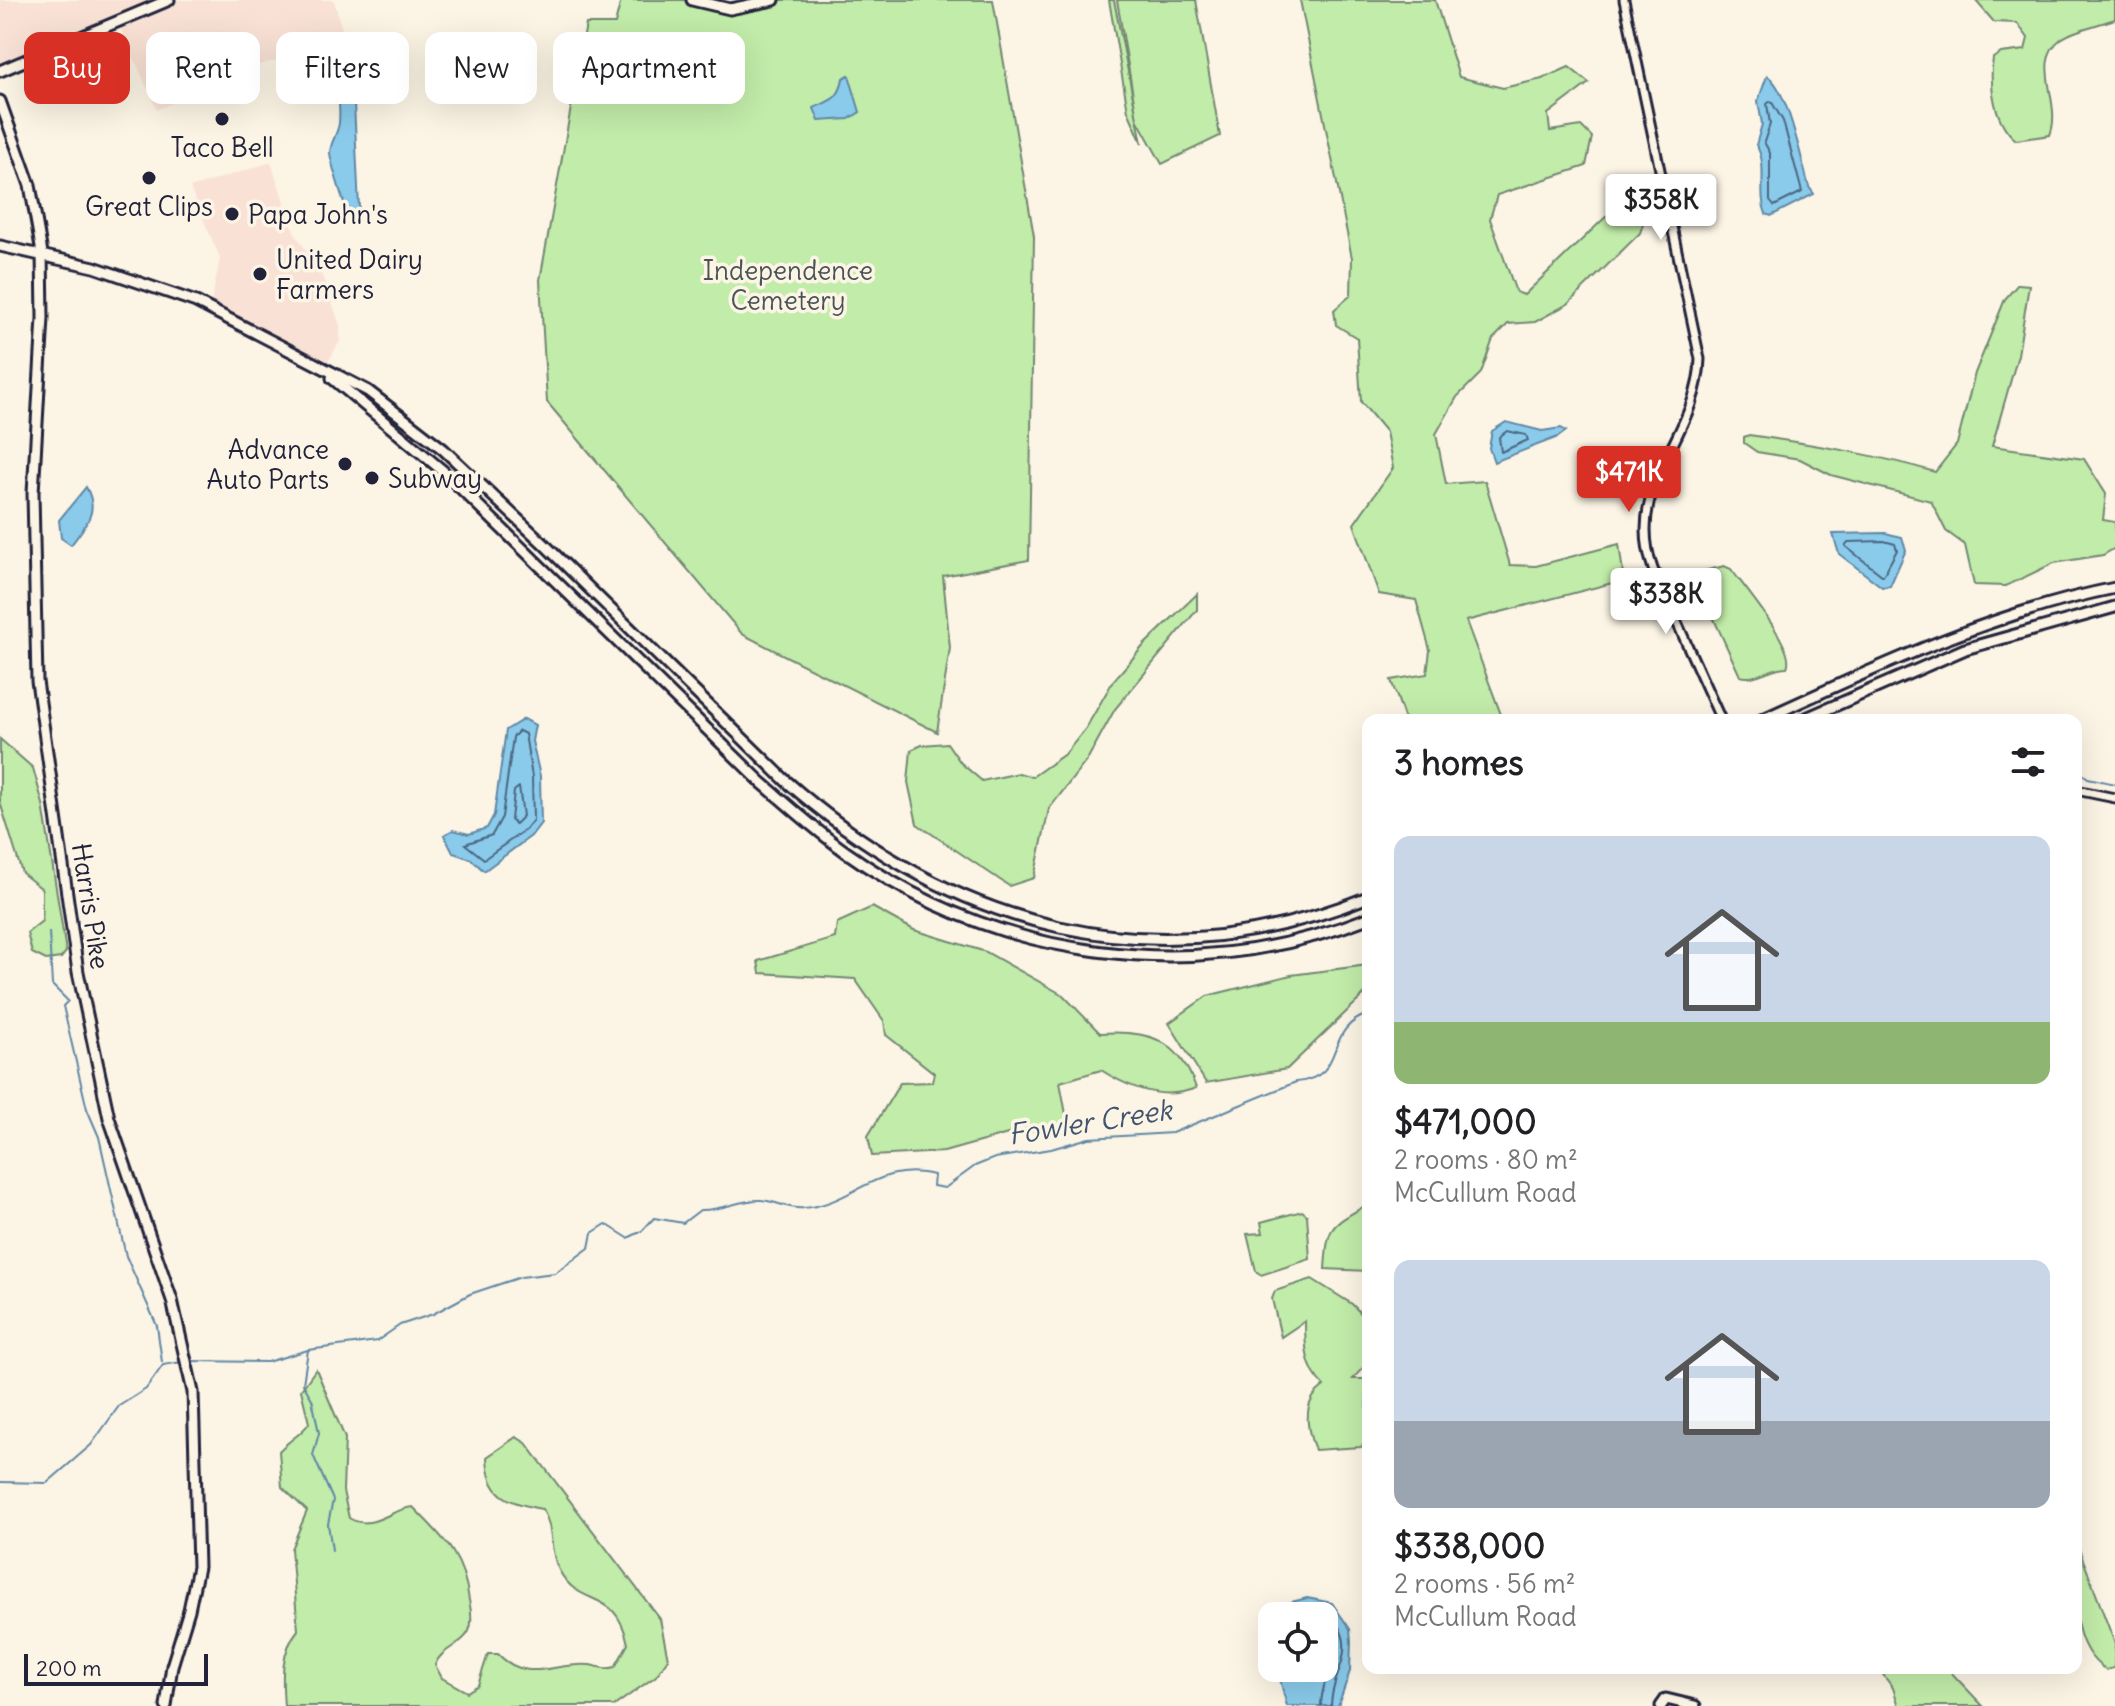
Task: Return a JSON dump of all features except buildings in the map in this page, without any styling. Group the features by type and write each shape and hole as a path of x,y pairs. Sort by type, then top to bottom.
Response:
{"main road":[{"path":"0,71 169,0"},
{"path":"692,0 730,9 774,0"},
{"name":"Harris Pike","path":"0,101 30,185 42,253 43,318 33,493 40,713 87,1022 109,1118 172,1300 190,1374 196,1424 198,1567 172,1666 166,1706"},
{"path":"0,246 42,253 135,279 196,302 236,320 323,371 368,391 443,449 822,813 911,873 1036,923 1134,938 1179,938 1290,923 1362,899"},
{"path":"323,371 443,471 761,782 809,824 849,854 939,905 1063,947 1142,958 1252,949 1291,942 1362,920"},
{"path":"1775,714 1942,640 2044,606 2115,588"},
{"path":"1816,714 1965,649 2115,607"},
{"path":"1664,1703 1695,1706"}],"street":[{"path":"1624,0 1700,359 1699,380 1690,407 1649,497 1646,543 1653,569 1718,714"},
{"path":"2082,791 2115,798"}],"shaded area":[{"path":"0,0 334,0 343,32 276,32 276,61 260,65 260,32 146,32 146,85 130,50 130,32 122,32 118,23 96,32 24,32 24,61 0,71"},
{"path":"154,104 170,104 157,110"},
{"path":"271,162 294,231 323,278 340,325 340,341 323,371 210,308 220,258 190,188"}],"green space":[{"name":"Independence Cemetery","path":"621,0 692,0 712,7 774,0 993,0 1034,236 1029,560 943,576 950,648 937,732 742,634 547,402 540,280 572,104 745,104 745,32 585,32 586,24 615,24"},
{"path":"1109,0 1114,0 1142,143 1128,111"},
{"path":"1117,0 1196,0 1220,136 1162,164 1137,119"},
{"path":"1300,0 1435,0 1459,77 1503,88 1542,79 1569,67 1589,83 1548,114 1550,131 1581,126 1592,137 1586,166 1497,195 1490,219 1516,292 1524,295 1615,208 1633,201 1648,208 1640,233 1568,304 1535,322 1508,324 1493,339 1481,373 1457,397 1436,434 1446,484 1485,481 1510,565 1536,566 1619,544 1624,580 1466,621 1501,714 1403,714 1391,680 1427,674 1430,650 1416,600 1379,594 1354,524 1393,468 1386,432 1361,402 1357,338 1336,325 1334,310 1351,295 1352,258"},
{"path":"1975,0 2115,0 2115,19 2073,32 2052,48 2047,71 2053,110 2050,135 2016,140 2003,124 1993,92 1993,58 2001,53 2025,50 2028,38 2017,23 1994,22"},
{"path":"2018,284 2029,285 2018,355 1992,446 2084,459 2106,494 2103,520 2115,522 2115,548 2103,555 2054,563 2006,586 1974,585 1965,545 1946,531 1931,501 1831,475 1800,459 1757,452 1744,443 1744,437 1749,435 1773,438 1866,455 1935,472 1957,444 1975,373 2005,299"},
{"path":"1724,566 1731,569 1777,633 1788,658 1787,667 1752,677 1740,676 1696,580 1704,571"},
{"path":"1197,594 1197,610 1115,709 1087,760 1049,809 1034,878 1009,886 917,824 908,782 911,750 922,745 947,743 961,763 982,781 1019,773 1032,777 1066,753 1086,728 1113,681 1145,644"},
{"path":"0,739 33,768 43,804 66,952 61,958 46,960 32,953 27,933 42,921 42,889 22,873 0,802"},
{"path":"872,907 914,930 986,952 1063,995 1100,1033 1132,1033 1159,1041 1180,1058 1196,1088 1172,1093 1147,1091 1101,1070 1060,1082 1068,1125 1008,1134 944,1152 872,1156 868,1136 900,1083 932,1082 934,1073 886,1035 884,1021 855,979 760,973 758,961 835,938 837,923"},
{"path":"1362,966 1362,997 1287,1069 1206,1083 1169,1023 1207,996 1291,975"},
{"path":"1362,1208 1362,1271 1325,1269 1330,1234 1346,1217"},
{"path":"1302,1211 1307,1215 1310,1259 1261,1275 1256,1271 1247,1234 1263,1233 1261,1222"},
{"path":"1312,1279 1352,1304 1362,1315 1362,1369 1353,1379 1362,1379 1361,1447 1315,1450 1309,1433 1309,1407 1324,1386 1310,1364 1305,1321 1281,1337 1272,1299 1275,1291"},
{"path":"316,1369 345,1438 343,1491 349,1518 357,1522 373,1521 413,1507 443,1538 462,1571 471,1624 466,1636 438,1659 435,1665 442,1678 467,1692 478,1685 488,1654 498,1654 509,1663 531,1670 578,1665 611,1668 615,1667 628,1644 615,1613 606,1605 577,1591 559,1570 549,1524 542,1509 509,1500 491,1480 487,1457 516,1437 526,1443 660,1619 668,1659 656,1676 614,1706 284,1706 285,1657 298,1630 291,1549 307,1511 282,1487 279,1451 309,1423 301,1390"},
{"path":"2082,1557 2115,1644 2114,1668 2106,1670 2093,1659 2084,1645"},
{"path":"1882,1674 1953,1674 1983,1706 1899,1706 1893,1688"}],"water":[{"path":"849,75 860,112 849,119 819,121 814,108 834,98 843,78"},
{"path":"1767,76 1781,94 1787,109 1809,187 1814,194 1771,216 1766,214 1762,197 1762,161 1756,145 1762,124 1758,101"},
{"path":"339,104 354,104 359,208 351,219 330,153 339,123"},
{"path":"1506,422 1542,431 1561,428 1566,431 1494,462 1489,448 1492,431"},
{"path":"86,487 92,503 91,511 71,545 61,538 59,520"},
{"path":"1885,533 1902,537 1906,550 1890,586 1882,587 1839,554 1833,534"},
{"path":"524,719 535,725 532,741 540,776 541,823 531,836 484,871 471,859 453,853 444,835 453,830 469,834 487,828 494,815 506,730"},
{"path":"1307,1598 1327,1602 1291,1602"},
{"path":"1338,1612 1350,1629 1351,1641 1350,1671 1338,1706 1287,1706 1281,1682 1338,1682"}],"waterway":[{"name":"Fowler Creek","path":"2082,774 2088,778 2115,784"},
{"path":"49,932 52,985 68,1001 63,1006 87,1109 99,1137 126,1256 157,1326 162,1362"},
{"name":"Fowler Creek","path":"189,1361 267,1362 308,1350 377,1341 400,1325 433,1314 470,1294 521,1277 555,1273 589,1248 592,1233 606,1224 628,1238 642,1231 654,1218 683,1223 700,1210 746,1201 761,1200 793,1208 822,1205 881,1178 914,1172 934,1175 933,1186 945,1188 975,1166 995,1158 1051,1149 1089,1138 1172,1133 1323,1072 1344,1031 1362,1017"},
{"path":"308,1350 303,1384 312,1399 319,1433 313,1455 333,1500 328,1524 332,1550"},
{"name":"Fowler Creek","path":"0,1482 47,1483 91,1445 119,1406 146,1389 163,1365 182,1362"}],"place":[{"name":"Taco Bell","path":"222,119"},
{"name":"Great Clips","path":"149,178"},
{"name":"Papa John's","path":"232,214"},
{"name":"United Dairy Farmers","path":"260,274"},
{"name":"Advance Auto Parts","path":"345,464"},
{"name":"Subway","path":"372,478"}]}
